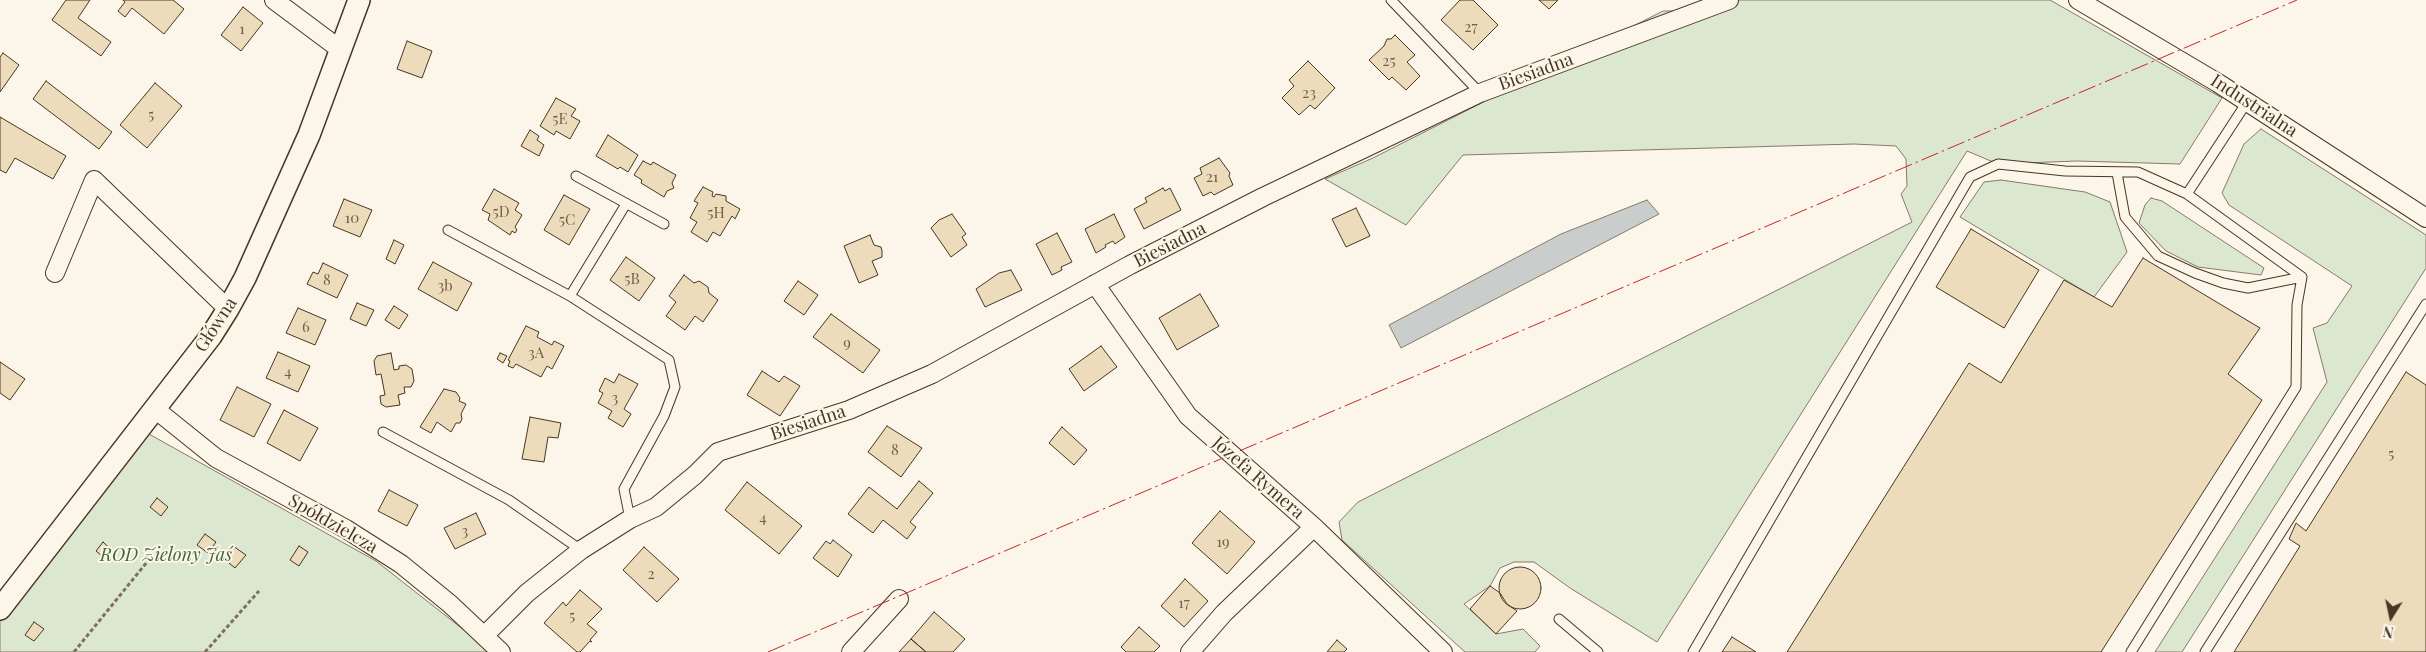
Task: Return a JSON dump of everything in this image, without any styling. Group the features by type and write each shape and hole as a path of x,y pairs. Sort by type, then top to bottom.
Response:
{"street":[{"path":"274,0 340,50"},
{"name":"Główna","path":"2,601 156,409 211,336 228,309 245,278 284,194 309,134 359,0"},
{"name":"Biesiadna","path":"484,636 527,593 581,550 630,519 656,507 695,475 718,452 849,410 932,374 1095,284 1263,197 1480,93 1730,0"},
{"name":"Industrialna","path":"2078,0 2247,102 2426,218"},
{"path":"55,273 94,180 228,309"},
{"name":"Józefa Rymera","path":"1095,284 1188,416 1314,527 1443,652"},
{"name":"Spółdzielcza","path":"156,409 216,458 346,529 401,564 450,604 501,652"},
{"path":"1190,652 1224,613 1314,527"},
{"path":"851,652 899,599"}],"lane":[{"path":"1391,0 1480,93"},
{"path":"2187,194 2247,102"},
{"path":"1693,652 1970,177 1998,164 2065,171 2138,172 2187,194 2302,277"},
{"path":"2117,173 2125,217 2158,256 2209,278 2248,288 2302,277"},
{"path":"576,176 664,224"},
{"path":"570,296 626,204"},
{"path":"448,230 570,296 669,360 675,387 664,416 624,489 630,519"},
{"path":"2131,652 2296,388 2297,305 2302,277"},
{"path":"2205,652 2426,304"},
{"path":"383,432 509,500 581,550"},
{"path":"1559,619 1598,652"}],"path":[{"path":"74,652 160,546"},
{"path":"205,652 259,591"}],"green space":[{"path":"1724,0 2050,0 2222,98 2180,164 2077,161 1998,164 1967,151 1657,642 1570,588 1534,562 1514,562 1500,568 1490,586 1464,604 1496,634 1523,629 1540,646 1535,652 1465,652 1342,540 1339,522 1358,502 1912,222 1901,194 1907,186 1906,159 1896,146 1854,144 1463,155 1406,225 1325,179 1373,158 1663,11 1681,11"},
{"path":"2261,129 2426,235 2426,268 2182,652 2155,652 2327,382 2313,328 2327,323 2352,286 2229,205 2222,193 2244,144"},
{"path":"2001,180 2085,192 2110,202 2127,252 2094,297 1960,217 1984,182"},
{"path":"2151,198 2162,201 2264,268 2261,275 2198,267 2166,251 2139,223 2145,205"},
{"name":"ROD Zielony Jaś","path":"140,429 376,561 492,652 0,652 0,609"}],"shaded area":[{"path":"1647,200 1659,214 1401,348 1389,325 1561,234"}],"building":[{"path":"66,0 90,0 78,18 111,42 101,56 52,20"},
{"path":"123,0 173,0 184,9 164,34 132,8 125,17 118,11 125,2"},
{"path":"1460,0 1473,0 1498,25 1473,50 1441,20"},
{"path":"1539,0 1558,0 1549,9"},
{"path":"243,7 263,23 241,51 221,35"},
{"path":"1395,35 1415,55 1407,62 1420,76 1406,90 1392,77 1389,80 1369,60 1384,46 1387,39 1391,39"},
{"path":"407,41 432,51 422,78 397,69"},
{"path":"3,53 19,65 0,92 0,57"},
{"path":"1308,61 1335,88 1315,109 1310,105 1299,115 1282,98 1294,86 1289,80"},
{"path":"46,81 112,132 99,149 33,99"},
{"path":"155,83 182,106 147,148 120,125"},
{"path":"556,98 576,109 571,116 580,121 570,139 556,131 554,135 540,126"},
{"path":"0,117 66,156 53,179 15,158 6,173 0,170"},
{"path":"530,130 539,136 537,140 544,145 539,156 521,146"},
{"path":"608,135 638,155 628,172 620,167 618,169 596,156"},
{"path":"1219,158 1230,173 1229,176 1233,185 1214,195 1211,192 1203,196 1194,178 1202,174 1200,168"},
{"path":"643,161 651,165 653,162 676,175 672,183 674,188 667,191 664,197 641,183 642,180 634,175"},
{"path":"703,187 713,192 712,196 714,197 716,194 726,196 726,201 740,209 735,219 732,216 720,236 713,232 707,242 691,232 697,222 690,218 698,203 694,201"},
{"path":"1163,188 1165,191 1170,188 1181,210 1144,229 1134,209 1147,202 1145,198"},
{"path":"494,189 519,203 515,210 522,215 515,227 517,230 515,233 512,231 510,235 488,220 490,214 482,210"},
{"path":"564,195 590,209 569,245 544,230"},
{"path":"344,199 372,210 360,237 333,226"},
{"path":"1356,208 1370,236 1346,247 1332,219"},
{"path":"952,214 966,234 962,237 967,245 951,257 931,228 939,220"},
{"path":"1114,214 1125,237 1115,244 1113,241 1105,245 1106,247 1096,253 1085,229"},
{"path":"1971,229 2039,270 2004,328 1936,287"},
{"path":"1057,233 1072,262 1061,267 1062,270 1052,275 1036,244"},
{"path":"870,235 874,245 881,247 882,251 882,257 872,261 878,275 859,283 844,246"},
{"path":"394,240 404,245 395,264 386,259"},
{"path":"626,257 655,278 639,301 610,280"},
{"path":"2143,258 2260,328 2228,374 2262,400 2101,652 1787,652 1969,363 2001,383 2064,280 2112,307"},
{"path":"433,262 472,283 457,311 418,289"},
{"path":"323,263 348,275 337,298 307,284 313,272 318,274"},
{"path":"1011,270 1022,290 985,307 976,289 999,273"},
{"path":"684,275 694,283 699,281 708,287 709,293 718,300 703,322 695,316 685,330 666,316 676,302 669,296"},
{"path":"798,281 818,295 804,315 784,301"},
{"path":"1200,294 1219,326 1177,350 1159,318"},
{"path":"357,303 374,310 366,326 350,319"},
{"path":"394,306 408,315 399,329 385,320"},
{"path":"298,308 326,320 315,345 286,333"},
{"path":"831,314 880,350 863,373 813,337"},
{"path":"526,326 539,332 537,337 552,345 554,341 564,346 552,369 547,366 541,377 516,364 513,368 508,366 510,361 508,360"},
{"path":"1101,346 1117,367 1084,391 1069,369"},
{"path":"278,352 310,366 298,392 266,378"},
{"path":"391,353 394,370 399,369 399,366 406,365 412,369 414,381 411,387 404,387 405,393 398,395 400,405 386,407 381,404 380,396 385,395 381,374 376,375 374,361 377,356"},
{"path":"500,353 507,356 503,363 497,359"},
{"path":"0,362 25,379 10,400 0,393"},
{"path":"762,371 779,382 784,376 800,386 780,416 747,395"},
{"path":"2406,372 2426,385 2426,652 2234,652 2300,546 2289,539 2296,523 2306,531"},
{"path":"619,374 638,384 624,409 631,414 623,427 608,418 612,411 598,403 603,393 599,391 605,378 614,383"},
{"path":"237,387 271,404 254,437 220,420"},
{"path":"444,389 456,392 460,398 459,401 466,404 461,414 462,419 460,423 456,423 451,432 437,422 431,433 420,427"},
{"path":"284,410 318,428 300,461 267,443"},
{"path":"530,417 561,423 558,438 548,437 544,462 522,459"},
{"path":"887,426 922,448 901,477 868,452"},
{"path":"1062,427 1087,450 1074,465 1049,443"},
{"path":"919,481 933,493 910,522 916,527 907,539 883,520 873,533 848,514 869,487 897,509"},
{"path":"747,482 802,526 779,554 725,510"},
{"path":"389,490 418,505 407,526 378,511"},
{"path":"157,498 168,507 161,516 150,507"},
{"path":"1220,511 1255,542 1227,574 1192,543"},
{"path":"476,513 486,534 455,549 444,528"},
{"path":"205,534 216,542 208,553 197,545"},
{"path":"833,540 852,555 838,577 813,558 826,541 830,544"},
{"path":"103,542 116,554 109,562 96,551"},
{"path":"233,546 246,555 235,568 223,558"},
{"path":"299,546 308,552 299,566 290,560"},
{"path":"644,547 679,579 657,602 623,570"},
{"path":"1516,567 1524,567 1535,573 1541,588 1535,603 1524,609 1516,609 1505,603 1499,592 1499,584 1505,573"},
{"path":"1185,579 1208,601 1184,627 1161,606"},
{"path":"1490,586 1500,593 1507,604 1517,611 1496,634 1470,609"},
{"path":"580,590 602,609 587,624 597,632 590,640 592,642 590,641 580,652 577,652 544,623 563,602 566,606"},
{"path":"934,612 965,639 953,652 926,652 911,639"},
{"path":"34,622 44,629 34,641 25,635"},
{"path":"1139,627 1160,646 1154,652 1126,652 1121,647"},
{"path":"1732,637 1756,652 1722,652"},
{"path":"911,639 926,652 899,652"},
{"path":"1337,640 1347,649 1344,652 1327,652"}],"power":[{"path":"768,652 2297,0"}]}
